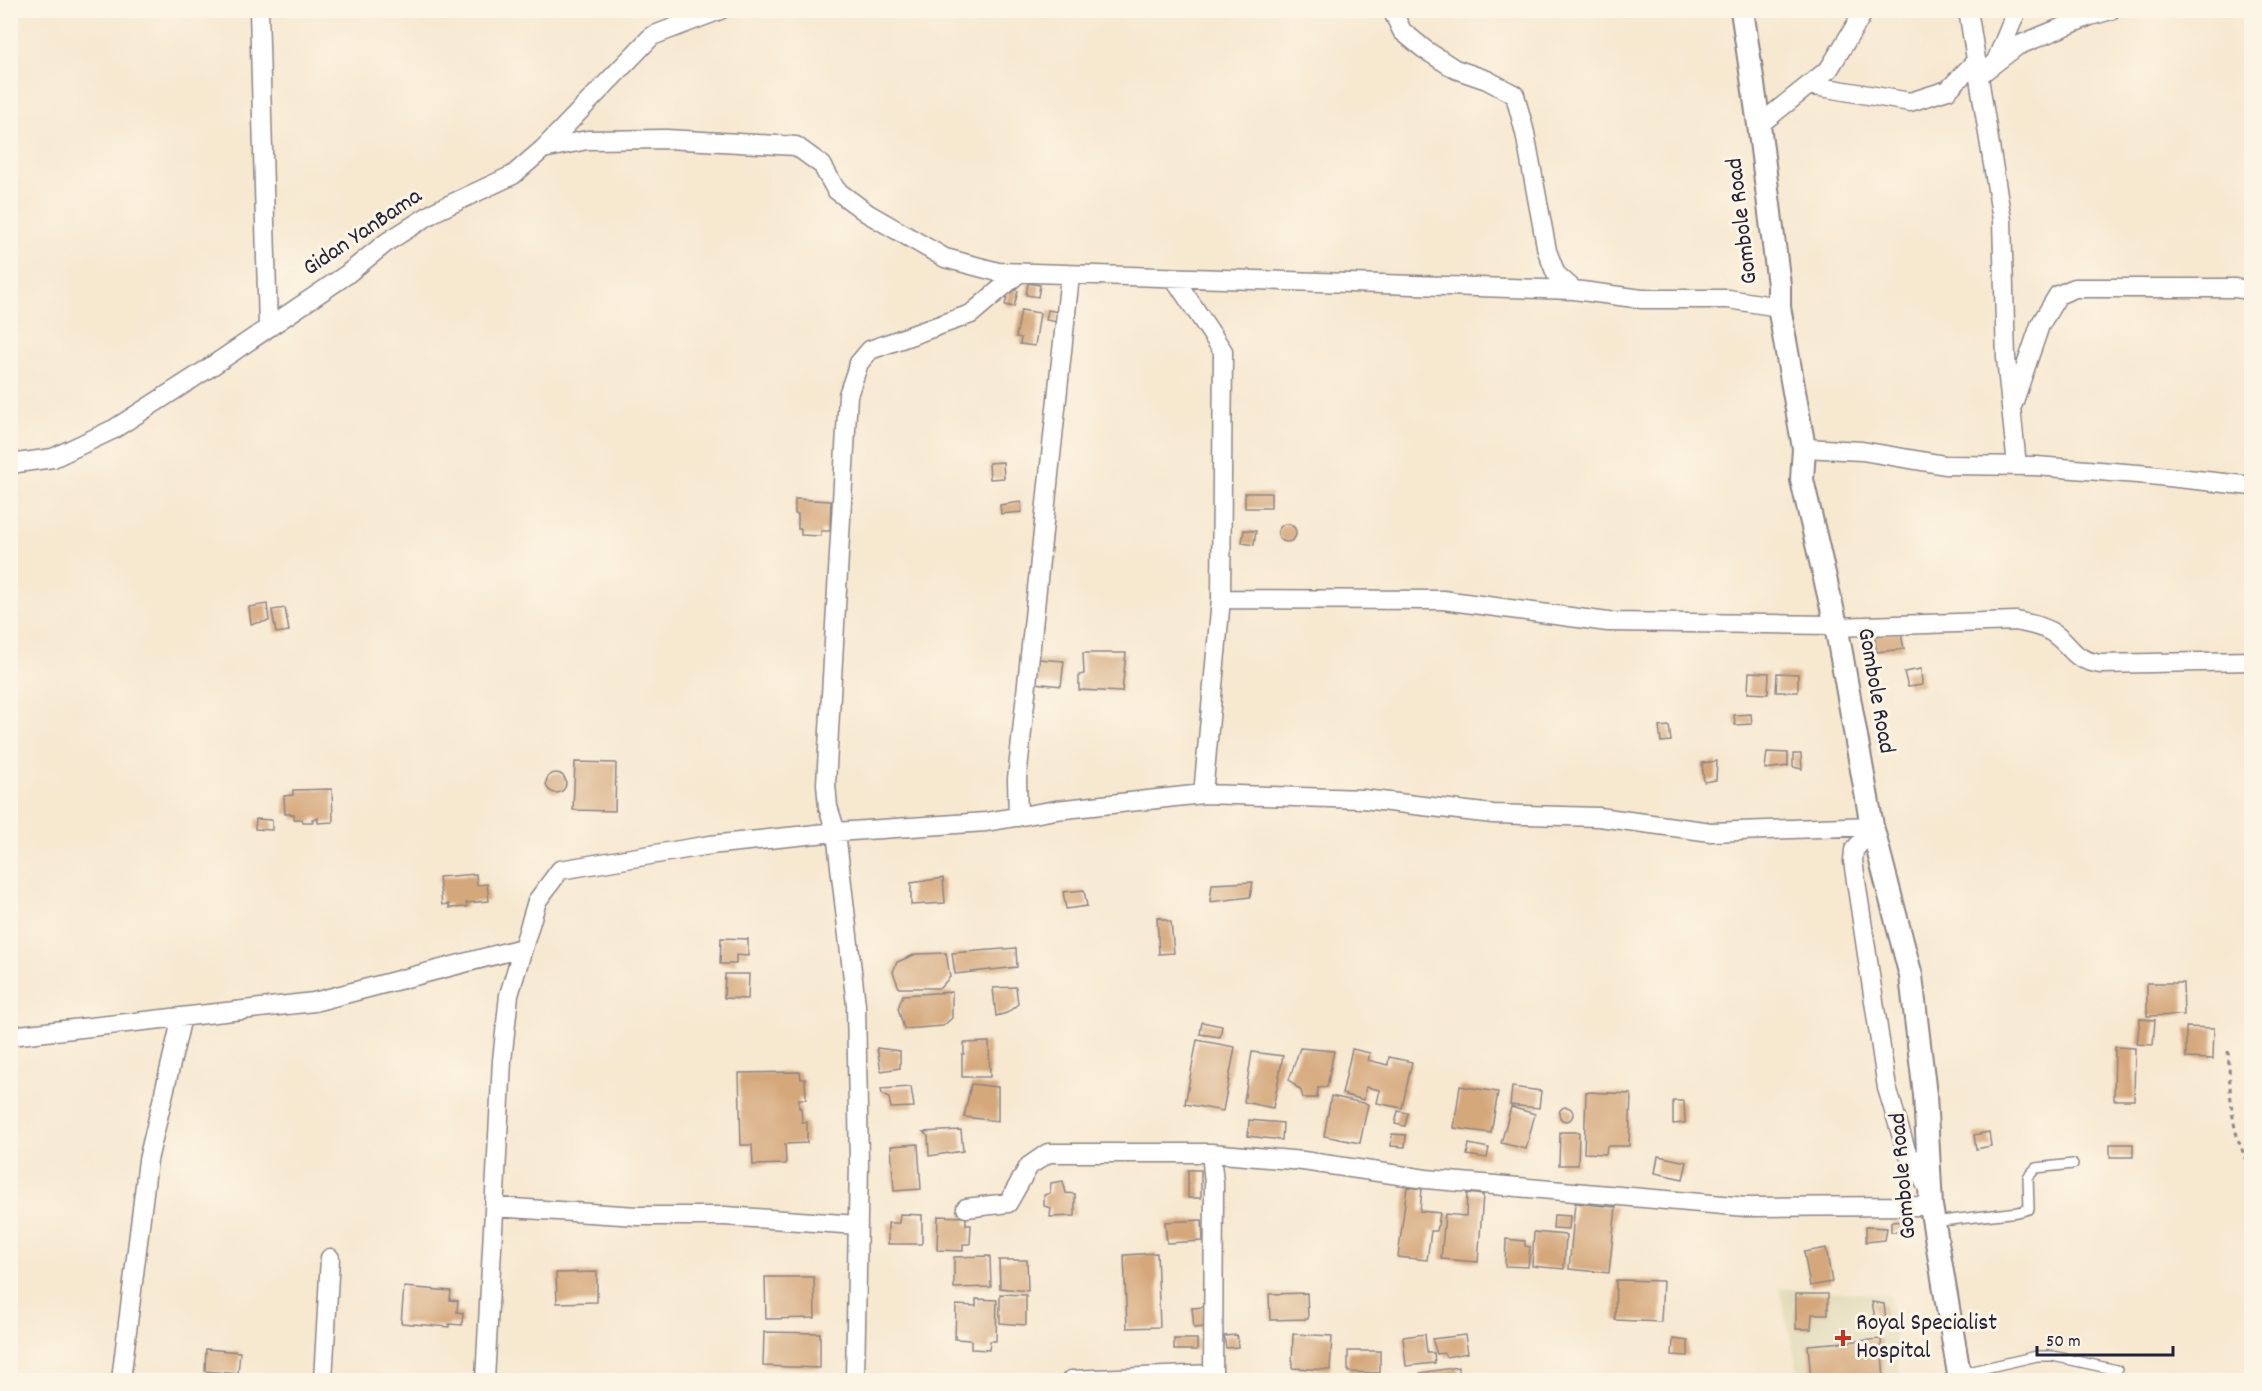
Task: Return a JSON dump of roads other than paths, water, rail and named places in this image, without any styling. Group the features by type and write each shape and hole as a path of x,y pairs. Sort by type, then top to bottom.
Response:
{"street":[{"path":"260,10 268,328"},
{"name":"Gidan YanBama","path":"10,464 52,458 114,429 346,275 387,242 436,211 513,175 543,149 652,36 720,10"},
{"path":"1392,10 1402,32 1424,49 1455,69 1487,80 1515,95 1525,133 1547,251 1556,274 1574,290"},
{"name":"Gombole Road","path":"1742,10 1779,285 1779,307 1804,448 1802,480 1836,626 1873,828 1911,976 1925,1095 1932,1208 1959,1377"},
{"path":"1759,125 1829,69 1865,10"},
{"path":"1968,10 2002,220 2006,358 2017,466"},
{"path":"1995,63 2017,10"},
{"path":"1809,85 1910,102 1948,90 1977,69 1995,63 2017,46 2090,16 2111,10"},
{"path":"543,149 587,140 666,139 796,146 822,165 836,190 867,213 945,258 998,272 1574,290 1642,299 1728,299 1779,307"},
{"path":"855,1380 858,1225 856,1005 836,832 828,807 826,784 848,395 859,363 870,350 971,314 1019,273"},
{"path":"1018,817 1017,778 1070,275"},
{"path":"1174,278 1223,351 1221,599 1203,794"},
{"path":"2011,409 2040,325 2058,295 2075,288 2252,290"},
{"path":"1804,448 1862,451 1945,465 2017,466 2150,475 2252,486"},
{"path":"1221,599 1443,600 1608,622 1836,626 2016,621 2053,633 2082,661 2100,664 2252,661"},
{"path":"485,1380 502,1061 509,995 537,902 560,870 710,845 836,832 986,822 1056,810 1203,794 1363,799 1493,814 1599,818 1711,832 1873,828"},
{"path":"966,1208 1008,1203 1029,1166 1048,1153 1211,1153 1303,1161 1437,1180 1746,1207 1932,1208 1906,1150 1887,1088 1853,861 1854,850 1873,828"},
{"path":"10,1036 314,1002 522,948"},
{"path":"122,1380 148,1160 182,1017"},
{"path":"1071,1380 1213,1377 1214,1183 1211,1153"},
{"path":"495,1207 637,1216 725,1216 858,1225"},
{"path":"323,1380 330,1258"}],"lane":[{"path":"1932,1208 2018,1212 2029,1209 2028,1177 2036,1168 2073,1164"},
{"path":"1959,1377 2037,1356 2053,1356 2117,1370"}],"place":[{"name":"Royal Specialist Hospital","path":"1843,1338"}]}
